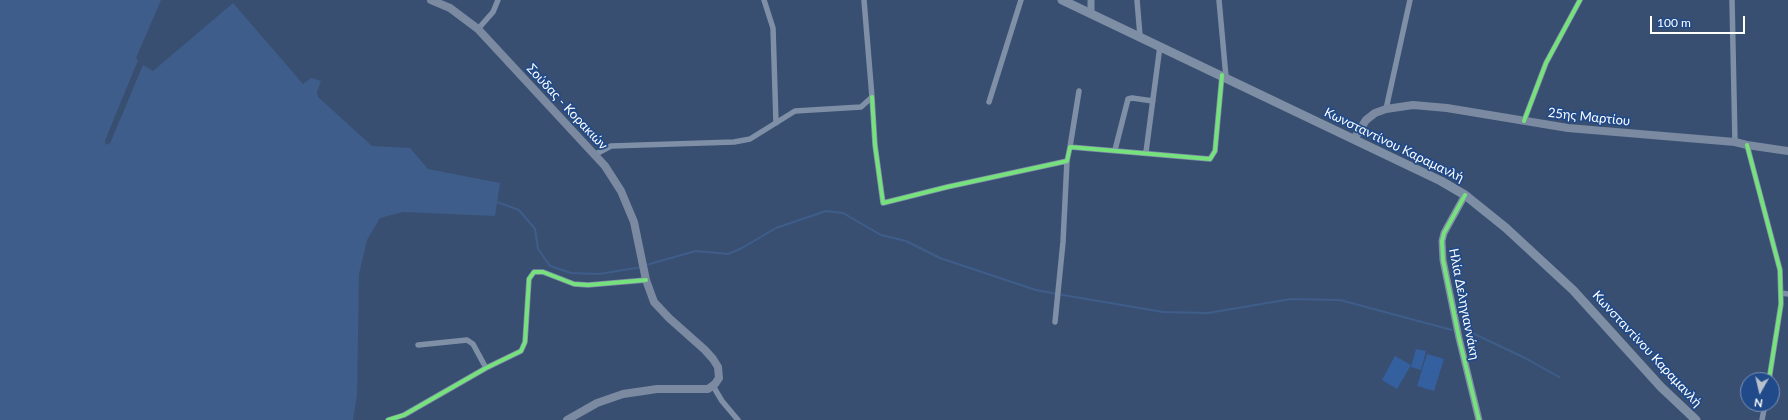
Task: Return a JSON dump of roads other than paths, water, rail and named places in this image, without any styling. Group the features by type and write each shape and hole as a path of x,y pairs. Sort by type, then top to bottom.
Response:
{"main road":[{"name":"Σούδας - Κορακιών","path":"431,0 443,2 478,29 596,154 613,178 629,210 646,277"},
{"name":"Κωνσταντίνου Καραμανλή","path":"1062,0 1441,180 1464,195 1511,232 1568,286 1661,386 1696,420"},
{"name":"25ης Μαρτίου","path":"1354,139 1370,116 1386,109 1413,105 1447,108 1568,128 1734,142 1788,151"},
{"path":"567,420 597,403 623,394 657,389 702,390 713,386 719,374 716,363 705,350 654,302 646,277"}],"street":[{"path":"478,29 492,12 498,0"},
{"path":"764,0 773,28 776,122"},
{"path":"864,0 875,145 883,203 947,187 1067,161"},
{"path":"989,102 1021,0"},
{"path":"1091,0 1091,14"},
{"path":"1137,0 1140,36"},
{"path":"1070,147 1146,152 1202,160 1212,157 1224,76 1219,0"},
{"path":"1386,109 1410,0"},
{"path":"1524,121 1546,63 1580,0"},
{"path":"1732,0 1734,142"},
{"path":"1146,152 1160,46"},
{"path":"1055,322 1059,289 1067,161 1079,91"},
{"path":"596,154 611,146 734,142 750,139 795,111 861,107 872,97"},
{"path":"1115,150 1128,99 1132,98 1153,101"},
{"path":"1747,145 1780,270 1781,293 1778,325 1770,372"},
{"name":"Ηλία Δεληγιαννάκη","path":"1464,195 1444,233 1442,241 1443,260 1459,338 1479,420"},
{"path":"388,420 404,415 486,368 523,350 525,342 529,279 534,272 543,272 574,284 588,285 646,277"},
{"path":"1781,293 1788,294"},
{"path":"418,345 467,340 473,344 486,368"},
{"path":"713,386 722,401 738,420"}],"waterway":[{"path":"497,202 519,210 535,229 538,249 550,266 571,273 599,274 642,267"},
{"path":"646,265 696,251 728,254 742,248 776,228 826,211 843,213 881,235 906,241 940,258 1036,290 1163,312 1208,313 1291,299 1340,300 1452,330"},
{"path":"1466,330 1525,358 1559,377"}]}
